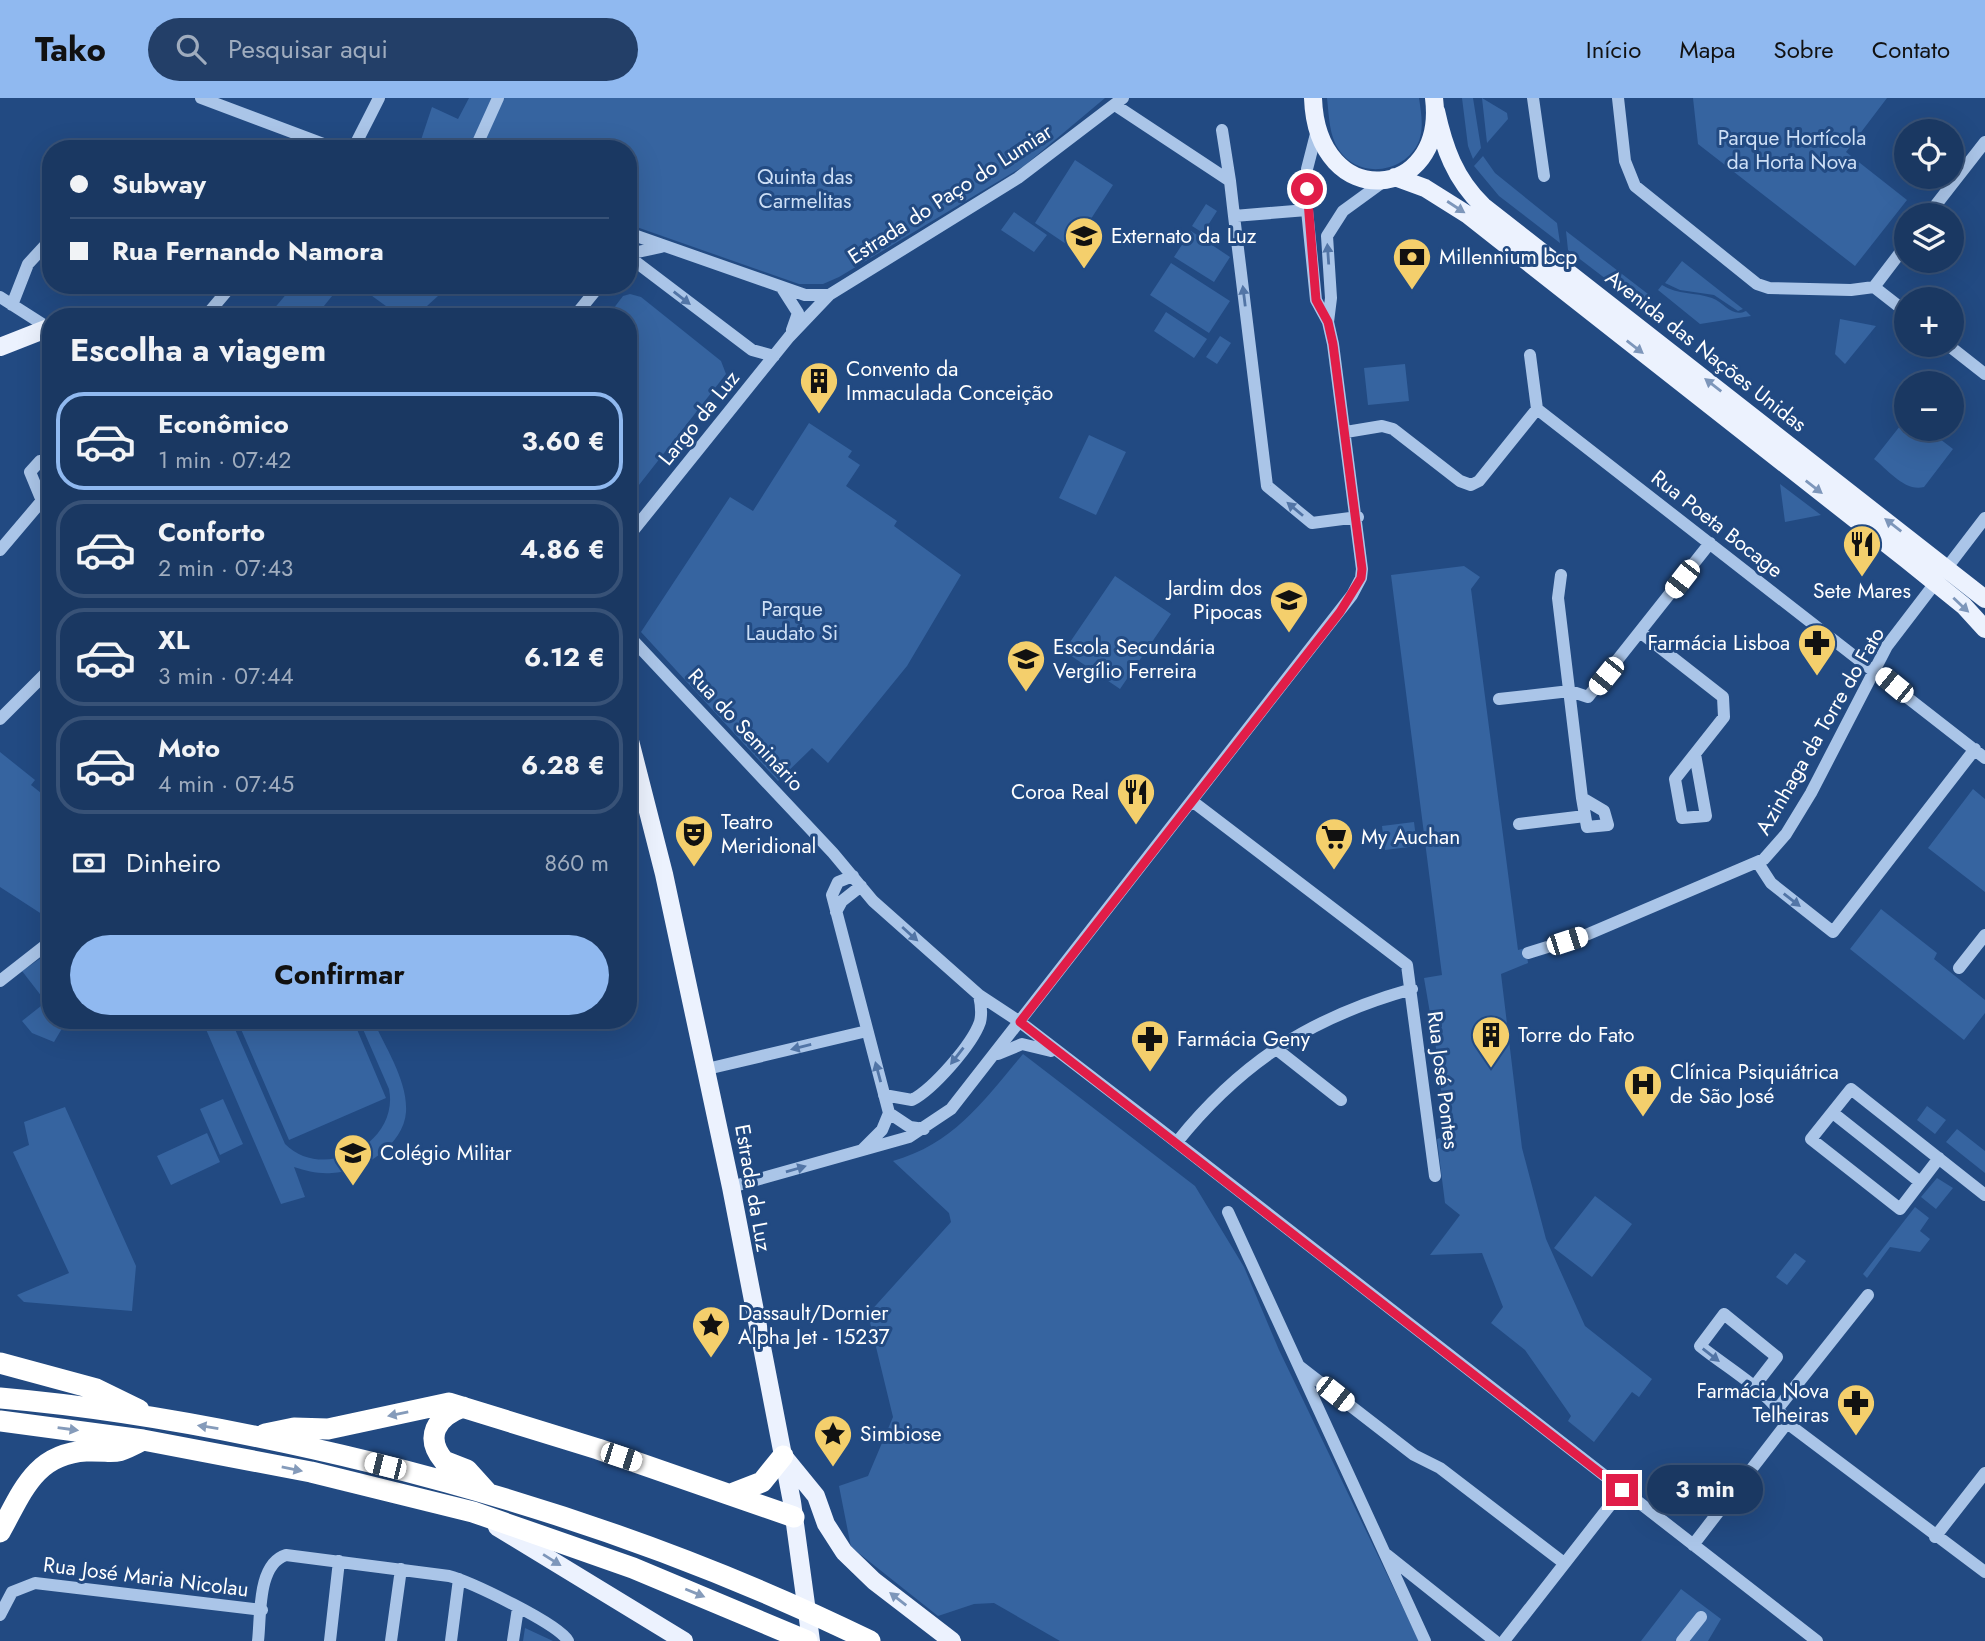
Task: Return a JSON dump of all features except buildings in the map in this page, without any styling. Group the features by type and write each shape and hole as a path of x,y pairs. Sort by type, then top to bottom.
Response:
{"highway":[{"path":"0,1363 96,1389 156,1418"},
{"path":"0,1398 156,1418 260,1435 486,1491 582,1521 751,1587 865,1638"},
{"path":"260,1435 294,1427 328,1429 449,1404 465,1406 794,1517"},
{"path":"465,1406 441,1419 433,1430 432,1441 444,1461 467,1470 486,1491"},
{"path":"3,1425 143,1440 311,1472 473,1512 633,1567 809,1641"},
{"path":"3,1523 22,1490 44,1464 86,1451 117,1454 143,1440"},
{"path":"731,1494 762,1482 783,1456"}],"main road":[{"path":"1312,99 1317,130"},
{"path":"1391,178 1411,169 1424,155 1434,135 1435,105"},
{"name":"Avenida das Nações Unidas","path":"1435,105 1443,145 1450,161 1464,185 1483,206 1947,567 1985,600"},
{"name":"Avenida das Nações Unidas","path":"1317,130 1324,150 1340,167 1359,178 1391,178 1425,188 1468,215 1935,582 1964,606 1985,629"},
{"path":"0,347 42,330"},
{"name":"Estrada da Luz","path":"637,771 664,874 707,1069 794,1517 809,1641"},
{"path":"783,1456 816,1496 826,1524 844,1552 874,1581 952,1641"},
{"path":"473,1512 684,1641"}],"street":[{"path":"201,98 313,140"},
{"path":"358,140 379,98"},
{"path":"479,140 498,98"},
{"path":"1533,98 1544,176"},
{"path":"1618,98 1625,161 1635,186 1757,284 1769,288 1851,290 1874,287 1894,261"},
{"path":"1119,102 1230,181"},
{"name":"Estrada do Paço do Lumiar","path":"829,295 1018,178 1119,102"},
{"path":"1222,130 1267,486 1312,523 1358,517"},
{"path":"1317,130 1307,169 1307,210 1316,300 1328,322"},
{"path":"1937,203 1985,142"},
{"path":"730,1187 860,1151 924,1129 951,1109 1352,595 1361,578 1362,569 1358,517 1328,322 1331,298 1327,236 1343,211 1391,178"},
{"path":"1234,216 1307,210"},
{"path":"637,236 805,295 829,295"},
{"name":"Largo da Luz","path":"637,253 665,246"},
{"path":"12,304 28,264 42,249"},
{"name":"Largo da Luz","path":"637,262 752,350 774,356"},
{"path":"781,286 798,313 789,337"},
{"path":"1874,287 1894,303"},
{"path":"213,308 224,294"},
{"path":"581,308 593,294"},
{"name":"Largo da Luz","path":"637,526 789,337 829,295"},
{"path":"0,297 42,323"},
{"path":"1346,432 1382,426 1393,429 1460,481 1471,485 1479,481 1537,409 1530,355"},
{"path":"1963,357 1985,374"},
{"name":"Rua Poeta Bocage","path":"1537,409 1874,669 1980,754 1985,764"},
{"path":"0,551 42,501 30,472 40,461 42,463"},
{"name":"Azinhaga da Torre do Fato","path":"1528,953 1586,935 1758,863 1776,849 1799,813 1887,646 1985,518"},
{"path":"1499,699 1570,691 1588,697 1710,543"},
{"path":"1562,575 1558,598 1581,798 1587,827 1608,825 1604,811 1581,798"},
{"path":"1640,632 1723,697 1724,718 1695,754 1675,779 1682,818 1706,816 1695,754"},
{"name":"Rua do Seminário","path":"637,645 873,901 979,995 1020,1022 1177,1142 1816,1641"},
{"path":"2,714 42,676"},
{"path":"1758,863 1771,883 1833,932 1980,754"},
{"name":"Rua José Pontes","path":"1192,801 1408,965 1435,1176"},
{"path":"1519,824 1585,816"},
{"path":"857,881 834,886 832,895 889,1113 882,1130 860,1151"},
{"path":"1959,968 1985,935"},
{"path":"0,981 42,948"},
{"path":"1177,1142 1223,1088 1275,1048 1343,1012 1412,989"},
{"path":"884,1095 912,1100 935,1083 976,1031 981,1020 979,995"},
{"path":"707,1069 867,1031"},
{"path":"992,1058 1022,1044 1063,1055"},
{"path":"1275,1048 1341,1100"},
{"path":"1939,1158 1900,1209 1811,1139 1851,1089 1939,1158 1985,1195"},
{"path":"889,1113 910,1127 924,1129"},
{"path":"1833,1113 1920,1182"},
{"path":"1228,1212 1425,1641"},
{"path":"1779,1407 1868,1294"},
{"path":"1753,1388 1777,1357 1724,1314 1700,1346 1753,1388 1779,1407 1787,1423 1985,1572"},
{"path":"1296,1364 1414,1455 1440,1468 1564,1563"},
{"path":"1693,1545 1787,1423"},
{"path":"1935,1537 1985,1473"},
{"path":"1504,1641 1622,1490"},
{"path":"1384,1552 1495,1641"},
{"path":"258,1641 266,1573 280,1557 401,1569 459,1579 562,1632 568,1641"},
{"path":"330,1641 339,1562"},
{"path":"391,1641 401,1569"},
{"path":"451,1641 459,1579"},
{"name":"Rua José Maria Nicolau","path":"0,1615 12,1592 35,1583 262,1610"},
{"path":"513,1641 518,1608"},
{"path":"1682,1641 1701,1617"}],"green space":[{"path":"469,98 493,98 474,140 421,140 432,107 458,119"},
{"name":"Quinta das Carmelitas","path":"503,98 1105,98 1024,166 823,284 799,284 637,227 637,140 484,140"},
{"path":"1327,98 1419,98 1422,125 1419,141 1413,152 1393,166 1370,169 1358,166 1339,150 1333,138"},
{"path":"1462,98 1473,98 1481,148 1473,159 1468,146"},
{"path":"1482,98 1507,113 1508,119 1487,143"},
{"name":"Parque Hortícola da Horta Nova","path":"1693,98 1887,98 1846,152 1907,200 1905,203 1894,203 1894,216 1855,266 1698,144"},
{"path":"1483,156 1495,173 1557,223 1560,243 1499,196 1474,166"},
{"path":"1075,160 1113,185 1072,248 1035,223"},
{"path":"1206,204 1217,211 1203,233 1192,226"},
{"path":"1014,212 1047,235 1034,252 1001,230"},
{"path":"1191,231 1230,257 1214,282 1174,257"},
{"path":"1566,231 1648,294 1640,305 1568,250"},
{"path":"1682,261 1743,309 1738,311 1714,295 1680,290 1665,283"},
{"path":"1171,263 1230,301 1209,333 1150,295"},
{"path":"1662,285 1712,298 1737,313 1746,311 1751,316 1700,324 1658,290"},
{"path":"286,294 334,294 322,308 275,308"},
{"path":"369,294 440,294 425,308 389,308"},
{"path":"630,294 641,297 721,361 726,374 637,488 637,308 614,308 623,296"},
{"path":"1166,312 1207,339 1194,358 1154,331"},
{"path":"1840,319 1876,326 1845,364 1835,354"},
{"path":"1220,336 1231,343 1217,364 1206,357"},
{"path":"1405,364 1409,401 1368,405 1364,368"},
{"name":"Parque Laudato Si","path":"809,423 852,451 848,457 860,465 846,486 897,521 894,526 961,575 907,666 828,763 812,748 778,781 641,632 730,497 753,511"},
{"path":"1894,434 1894,441 1943,441 1953,449 1924,487 1917,488 1904,483 1874,459"},
{"path":"1089,435 1126,452 1096,515 1059,498"},
{"path":"1780,484 1821,515 1785,522"},
{"path":"1464,566 1480,577 1471,589 1518,950 1526,948 1528,963 1501,974 1522,1148 1546,1239 1585,1326 1652,1379 1639,1397 1632,1392 1594,1442 1568,1421 1571,1416 1525,1350 1491,1323 1503,1307 1482,1253 1430,1255 1460,1215 1445,1203 1437,1139 1446,1136 1437,1054 1424,978 1442,975 1391,575"},
{"path":"1115,576 1171,614 1120,689 1064,651"},
{"path":"0,752 35,780 31,785 42,794 42,914 0,887"},
{"path":"1973,789 1985,799 1985,892 1928,848"},
{"path":"1414,822 1417,846 1385,850 1382,826"},
{"path":"1881,909 1937,953 1934,959 1985,1000 1985,1013 1964,1040 1850,949"},
{"path":"42,957 42,997 22,971"},
{"path":"42,1005 42,1029 62,1029 54,1042 32,1033 22,1021"},
{"path":"206,1029 235,1029 285,1144 301,1155 319,1159 338,1158 356,1151 371,1140 383,1126 389,1108 389,1089 363,1029 377,1029 395,1065 406,1100 406,1112 398,1135 380,1154 356,1168 322,1173 294,1167 305,1197 281,1204"},
{"path":"241,1029 357,1029 386,1098 289,1140"},
{"path":"1023,1054 1195,1186 1244,1267 1279,1350 1419,1641 1060,1641 994,1603 974,1604 938,1616 851,1547 839,1486 868,1476 893,1417 868,1314 951,1222 949,1213 893,1161 915,1153 951,1132 981,1104"},
{"path":"223,1099 243,1144 220,1155 200,1109"},
{"path":"1927,1106 1946,1120 1935,1134 1917,1120"},
{"path":"65,1107 136,1266 132,1311 24,1302 17,1295 69,1273 13,1152 29,1145 24,1122"},
{"path":"1957,1129 1985,1151 1985,1173 1946,1142"},
{"path":"207,1133 220,1162 171,1185 157,1156"},
{"path":"1937,1178 1953,1188 1936,1209 1921,1197"},
{"path":"1595,1196 1632,1224 1592,1277 1554,1248"},
{"path":"1915,1207 1929,1218 1920,1231 1930,1239 1920,1252 1890,1247 1867,1278 1863,1274"},
{"path":"1795,1253 1806,1261 1787,1285 1776,1277"},
{"path":"1681,1589 1721,1619 1708,1641 1641,1641"},
{"path":"525,1628 553,1641 523,1641"}],"place":[{"name":"Externato da Luz","path":"1084,270"},
{"name":"Millennium bcp","path":"1412,291"},
{"name":"Convento da Immaculada Conceição","path":"819,415"},
{"name":"Sete Mares","path":"1862,578"},
{"name":"Jardim dos Pipocas","path":"1289,634"},
{"name":"Farmácia Lisboa","path":"1817,677"},
{"name":"Escola Secundária Vergílio Ferreira","path":"1026,693"},
{"name":"Coroa Real","path":"1136,826"},
{"name":"Teatro Meridional","path":"694,868"},
{"name":"My Auchan","path":"1334,871"},
{"name":"Torre do Fato","path":"1491,1069"},
{"name":"Farmácia Geny","path":"1150,1073"},
{"name":"Clínica Psiquiátrica de São José","path":"1643,1118"},
{"name":"Colégio Militar","path":"353,1187"},
{"name":"Dassault/Dornier Alpha Jet - 15237","path":"711,1359"},
{"name":"Farmácia Nova Telheiras","path":"1856,1437"},
{"name":"Simbiose","path":"833,1468"}],"route":[{"path":"1307,189 1316,300 1328,322 1337,368 1358,517 1361,578 1340,612 1020,1022 1622,1490"}]}
